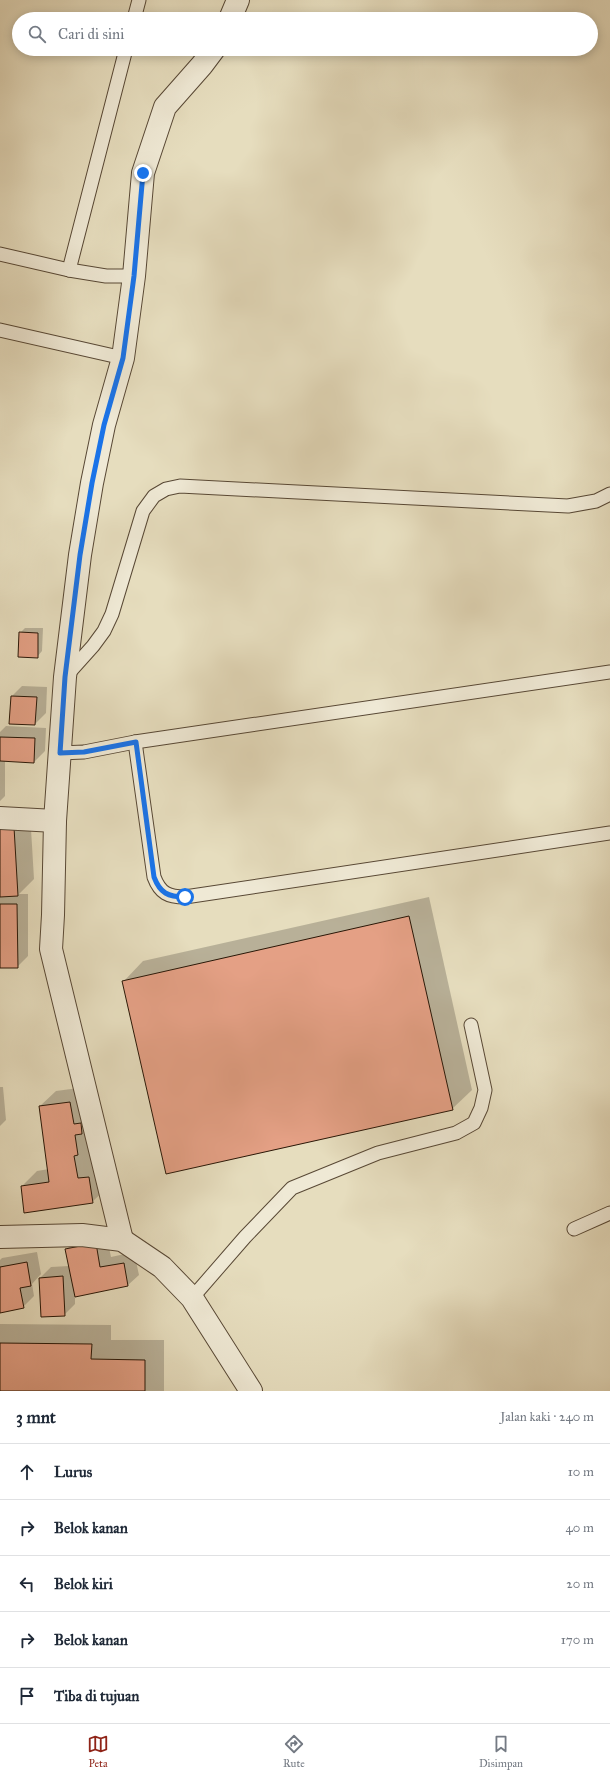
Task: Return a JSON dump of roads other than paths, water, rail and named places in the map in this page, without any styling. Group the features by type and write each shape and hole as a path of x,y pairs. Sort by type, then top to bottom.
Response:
{"street":[{"path":"233,12 238,0"},
{"path":"122,1240 51,949 55,821 65,677 80,555 92,483 104,425 123,358 134,276 143,173 165,107 209,56"},
{"path":"0,818 55,821"},
{"path":"0,1237 82,1235 122,1240 162,1267 192,1298 251,1391"}],"lane":[{"path":"136,12 139,0"},
{"path":"69,270 124,56"},
{"path":"0,254 69,270 106,276 134,276"},
{"path":"0,330 123,358"},
{"path":"65,677 104,632 112,614 143,511 154,496 166,489 180,486 568,506 596,501 610,494"},
{"path":"60,753 84,752 136,742 610,672"},
{"path":"136,742 154,877 162,890 172,897 185,897 610,833"},
{"path":"192,1298 245,1237 292,1188 378,1153 456,1133 474,1123 481,1108 484,1090 471,1025"},
{"path":"574,1229 610,1213"}]}
